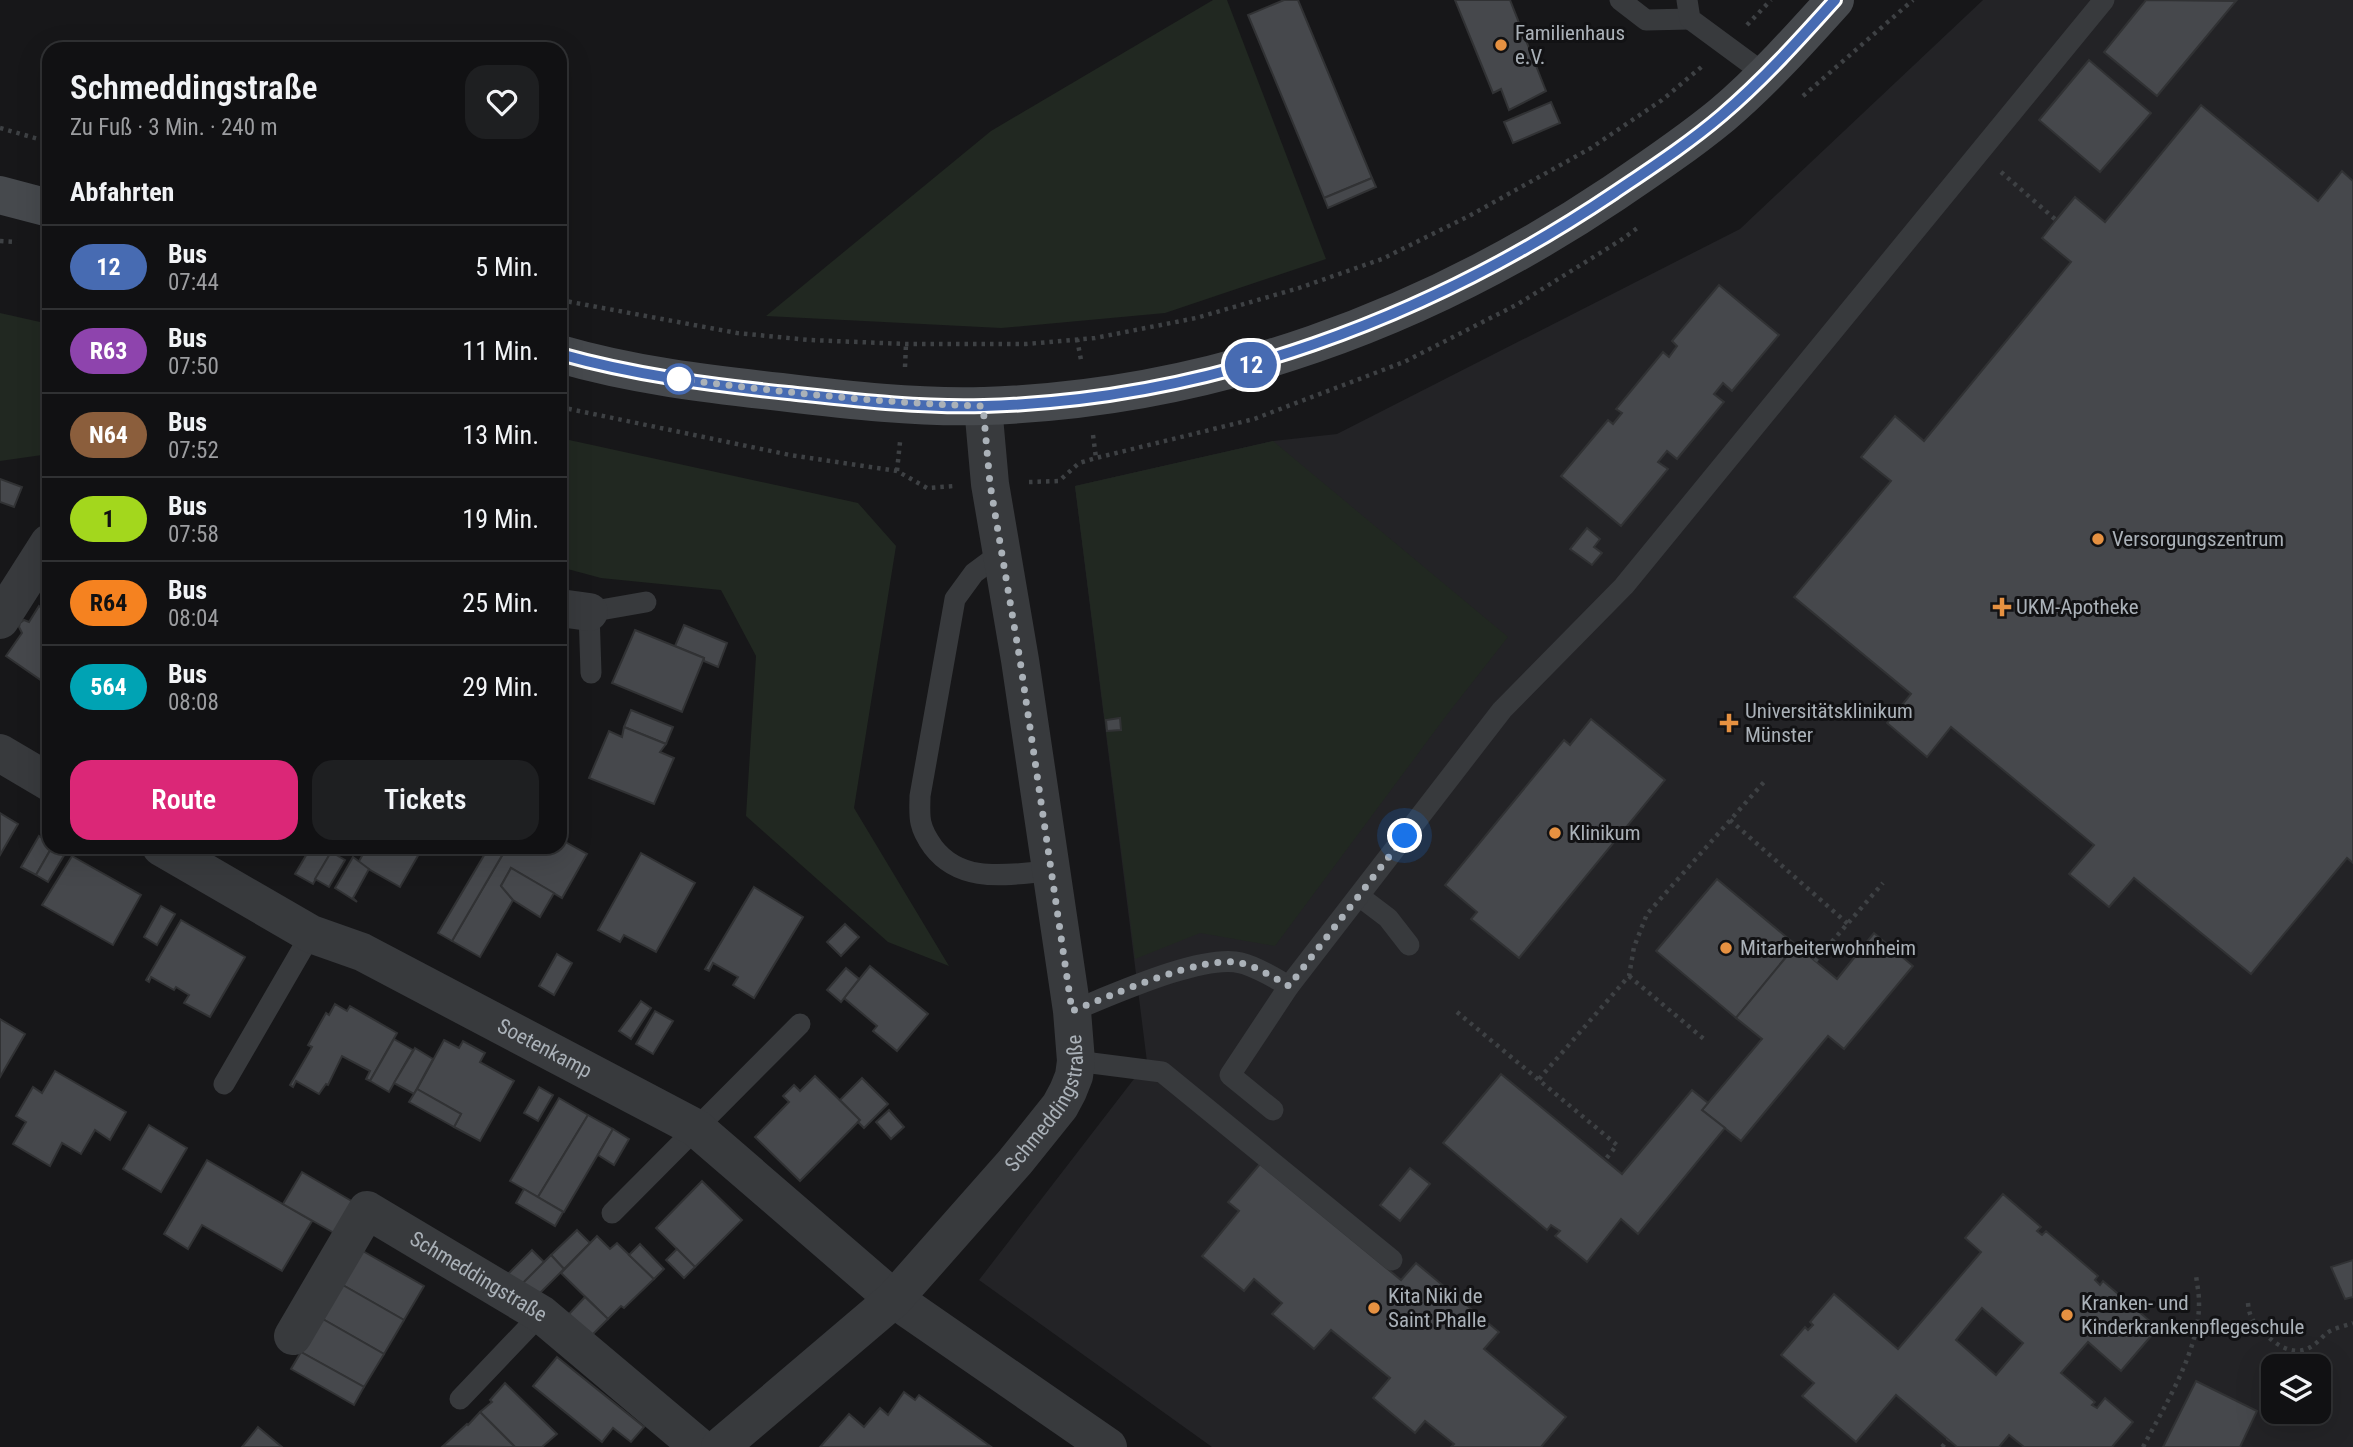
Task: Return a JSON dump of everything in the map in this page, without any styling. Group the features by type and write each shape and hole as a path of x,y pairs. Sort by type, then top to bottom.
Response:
{"street":[{"path":"567,356 642,374 746,388 903,404 983,406 1087,398 1159,386 1253,364 1362,328 1429,299 1509,257 1580,215 1720,116 1766,75 1835,0"},
{"path":"0,195 42,206"},
{"name":"Schmeddingstraße","path":"720,1447 894,1299 1015,1162 1060,1106 1074,1076 1076,1061 1072,1011 1020,660 990,484 983,406"},
{"path":"0,620 42,553"},
{"path":"0,753 42,778"},
{"name":"Soetenkamp","path":"173,854 311,934 362,952 696,1128 894,1299"},
{"name":"Schmeddingstraße","path":"293,1336 367,1210 541,1314 699,1447"},
{"path":"894,1299 1108,1447"}],"lane":[{"path":"1620,0 1646,20 1688,9 1727,46 1766,75"},
{"path":"1273,1110 1230,1075 1289,986 1502,710 1624,586 2104,0"},
{"path":"1001,553 974,573 955,599 920,796 920,822 927,839 939,854 954,867 972,874 1050,871"},
{"path":"591,673 574,610 646,602"},
{"path":"1359,896 1388,918 1409,945"},
{"path":"224,1084 311,934"},
{"path":"1072,1011 1176,972 1223,961 1239,962 1257,968 1289,986"},
{"path":"612,1213 800,1024"},
{"path":"1076,1061 1162,1072 1392,1260"},
{"path":"460,1399 541,1314"}],"path":[{"path":"567,301 737,333 809,340 906,344 1026,345 1095,338 1196,318 1299,288 1382,258 1469,216 1591,148 1662,100 1727,46 1771,0"},
{"path":"0,128 42,140"},
{"path":"1979,153 2056,220"},
{"path":"567,408 790,455 897,471 927,488 990,484"},
{"path":"1539,1079 1629,976 1634,947 1647,915 1764,782"},
{"path":"1730,820 1848,924"},
{"path":"1815,961 1884,883"},
{"path":"1629,976 1705,1040"},
{"path":"1457,1012 1617,1144 1605,1160"},
{"path":"2143,1447 2178,1378 2196,1332 2200,1303 2196,1275"},
{"path":"2248,1303 2248,1312 2253,1322 2275,1342 2294,1351 2303,1351 2328,1332 2353,1323"},
{"path":"1942,1447 1948,1440"}],"shaded area":[{"path":"1213,0 1227,0 1326,259 1165,313 1001,328 766,316 991,131"},
{"name":"Universitätsklinikum Münster","path":"1983,0 2353,0 2353,1447 1212,1447 979,1280 1147,1062 1075,486 1273,441 1337,434 1740,229"},
{"path":"0,313 42,322 42,455 0,461"},
{"path":"567,440 858,503 896,546 854,808 949,966 888,942 746,816 756,656 721,590 601,578 567,569"},
{"path":"1273,441 1508,637 1275,946 1200,933 1135,959 1075,486"}],"building":[{"path":"1284,0 1298,0 1372,178 1324,198 1248,15"},
{"name":"Familienhaus e.V.","path":"1455,0 1510,0 1546,91 1509,110 1501,89 1493,93"},
{"path":"2146,0 2236,1 2157,96 2104,52"},
{"path":"2089,60 2151,113 2100,172 2039,120"},
{"path":"1551,102 1560,123 1513,143 1504,122"},
{"name":"Versorgungszentrum","path":"2201,105 2318,201 2342,171 2353,181 2353,863 2347,858 2251,974 2134,878 2109,907 2069,874 2094,845 1951,727 1927,757 1887,723 1911,694 1794,597 1891,481 1861,457 1895,416 1924,441 2071,262 2042,238 2075,197 2105,222"},
{"path":"1372,178 1376,187 1328,208 1324,198"},
{"path":"1719,285 1779,335 1732,391 1723,383 1714,394 1724,402 1677,459 1667,451 1658,462 1668,469 1621,526 1561,476 1608,420 1613,424 1622,413 1616,409 1663,352 1669,357 1677,346 1672,341"},
{"path":"0,479 22,487 14,507 0,502"},
{"path":"1587,528 1600,539 1594,547 1602,553 1592,565 1570,549"},
{"path":"39,606 42,608 42,681 6,656 22,633 20,623 24,620 29,622"},
{"path":"684,625 727,643 718,667 675,646"},
{"path":"635,630 704,658 682,712 612,683"},
{"path":"631,710 673,727 666,744 624,727"},
{"path":"1120,718 1121,730 1107,731 1106,720"},
{"name":"Klinikum","path":"1591,719 1665,780 1519,958 1471,919 1477,912 1445,885 1564,740 1570,745"},
{"path":"624,727 666,744 660,752 674,758 654,804 589,778 609,731 622,737"},
{"path":"0,813 18,824 0,855"},
{"path":"39,836 42,838 42,854 48,854 36,875 21,867"},
{"path":"567,843 587,854 562,898 511,868 501,886 513,900 480,957 452,941 503,854 567,854"},
{"path":"641,853 695,883 656,952 624,935 620,942 598,930"},
{"path":"48,854 65,854 48,882 36,875"},
{"path":"307,854 330,854 313,884 295,874"},
{"path":"330,854 345,860 329,887 315,879"},
{"path":"363,854 419,854 400,887 358,863"},
{"path":"485,854 503,854 452,941 438,933"},
{"path":"72,856 141,895 113,945 42,905"},
{"path":"353,857 369,869 353,898 357,902 335,888"},
{"path":"511,868 554,893 540,917 513,900 501,886"},
{"name":"Mitarbeiterwohnheim","path":"1717,879 1796,945 1736,1018 1656,951"},
{"path":"754,887 803,917 754,998 733,985 738,977 713,963 709,971 705,969"},
{"path":"161,906 175,914 157,945 144,937"},
{"path":"181,920 245,957 210,1017 184,1003 189,995 176,987 174,990 151,977 149,982 146,980"},
{"path":"845,924 859,937 841,956 827,942"},
{"path":"1874,933 1913,966 1844,1049 1828,1036 1741,1141 1702,1110 1762,1039 1736,1018 1796,945 1837,979"},
{"path":"557,954 572,963 554,995 539,986"},
{"path":"870,966 928,1014 897,1051 873,1031 877,1026 844,998"},
{"path":"846,968 859,979 841,1002 827,990"},
{"path":"641,1001 651,1008 631,1039 619,1031"},
{"path":"335,1004 347,1011 350,1006 397,1033 370,1081 366,1079 370,1071 342,1056 328,1085 326,1084 319,1094 296,1081 293,1087 290,1085 312,1047 308,1045 326,1013 329,1015"},
{"path":"655,1011 673,1021 653,1054 636,1044"},
{"path":"0,1019 25,1034 0,1077"},
{"path":"394,1039 413,1050 389,1092 370,1081"},
{"path":"444,1040 459,1048 463,1041 485,1053 480,1062 514,1081 480,1141 454,1127 461,1114 417,1089"},
{"path":"415,1048 433,1059 414,1094 394,1083"},
{"path":"55,1071 126,1112 110,1140 95,1130 81,1154 62,1143 50,1166 13,1144 26,1122 16,1116 33,1087 42,1093"},
{"path":"1501,1074 1622,1174 1692,1090 1708,1103 1702,1110 1725,1128 1638,1234 1621,1219 1587,1262 1555,1236 1560,1231 1551,1225 1547,1230 1443,1143"},
{"path":"815,1076 860,1120 800,1181 755,1137 789,1102 783,1096 794,1085 800,1091"},
{"path":"862,1078 888,1104 864,1128 858,1122 860,1120 840,1100"},
{"path":"539,1087 553,1095 538,1121 524,1113"},
{"path":"417,1089 461,1114 454,1127 409,1102"},
{"path":"559,1098 588,1115 538,1197 510,1181"},
{"path":"889,1110 904,1127 891,1139 876,1122"},
{"path":"588,1115 613,1129 564,1212 538,1197"},
{"path":"149,1125 187,1148 161,1192 123,1169"},
{"path":"613,1129 629,1139 614,1165 598,1155"},
{"path":"207,1160 312,1221 282,1271 202,1225 188,1249 164,1234"},
{"name":"Kita Niki de Saint Phalle","path":"1260,1164 1401,1280 1416,1263 1499,1332 1484,1349 1566,1417 1541,1447 1451,1447 1454,1444 1425,1421 1415,1433 1373,1398 1390,1378 1331,1330 1314,1349 1272,1314 1282,1303 1254,1279 1244,1291 1202,1256 1239,1211 1228,1202"},
{"path":"1410,1168 1430,1184 1400,1221 1380,1205"},
{"path":"302,1172 355,1203 336,1234 283,1204"},
{"path":"702,1181 742,1220 695,1267 656,1228"},
{"path":"524,1189 563,1212 555,1226 516,1203"},
{"name":"Kranken- und Kinderkrankenpflegeschule","path":"2003,1194 2041,1227 2037,1231 2042,1235 2046,1231 2098,1276 2095,1280 2100,1285 2103,1281 2158,1328 2121,1371 2088,1342 2061,1373 2095,1402 2092,1405 2097,1408 2105,1398 2133,1422 2112,1447 2024,1447 2009,1435 1999,1447 1957,1447 1896,1395 1856,1442 1802,1396 1814,1383 1781,1355 1805,1327 1808,1330 1813,1325 1810,1322 1834,1294 1898,1349 1981,1252 1965,1238","holes":["1982,1308 2023,1343 1996,1375 1956,1340"]},
{"path":"577,1230 590,1243 564,1269 551,1255"},
{"path":"597,1236 610,1249 617,1243 654,1279 624,1308 621,1306 608,1319 561,1273"},
{"path":"640,1244 664,1269 654,1279 629,1255"},
{"path":"677,1249 695,1267 684,1278 666,1260"},
{"path":"361,1250 424,1286 404,1320 341,1284"},
{"path":"532,1250 544,1262 518,1288 503,1279"},
{"path":"551,1255 564,1269 534,1299 518,1288"},
{"path":"2353,1260 2353,1297 2345,1299 2331,1267"},
{"path":"341,1284 404,1320 384,1354 321,1318"},
{"path":"585,1297 608,1319 591,1336 569,1314"},
{"path":"321,1318 384,1354 364,1387 301,1352"},
{"path":"301,1352 364,1387 354,1405 291,1369"},
{"path":"557,1357 644,1427 631,1442 613,1428 602,1442 533,1386"},
{"path":"2196,1381 2257,1411 2240,1447 2163,1447"},
{"path":"505,1383 557,1434 542,1447 515,1447 480,1412 492,1402 490,1400"},
{"path":"904,1392 915,1400 919,1395 990,1446 820,1447 849,1414 864,1427 880,1408 888,1415"},
{"path":"480,1412 515,1447 443,1446 468,1425"},
{"path":"258,1427 282,1447 242,1447"}],"bus line":[{"name":"12","path":"567,356 642,374 758,390 903,404 983,406 1087,398 1159,386 1253,364 1351,332 1429,299 1509,257 1580,215 1657,164 1720,116 1766,75 1835,0"}],"place":[{"name":"Familienhaus e.V.","path":"1501,45"},
{"name":"Versorgungszentrum","path":"2098,539"},
{"name":"UKM-Apotheke","path":"2002,607"},
{"name":"Universitätsklinikum Münster","path":"1729,723"},
{"name":"Klinikum","path":"1555,833"},
{"name":"Mitarbeiterwohnheim","path":"1726,948"},
{"name":"Kita Niki de Saint Phalle","path":"1374,1308"},
{"name":"Kranken- und Kinderkrankenpflegeschule","path":"2067,1315"}],"route":[{"path":"679,379 758,390 903,404 983,406 990,484 1020,660 1072,1011 1176,972 1223,961 1239,962 1257,968 1289,986 1405,836"}]}
